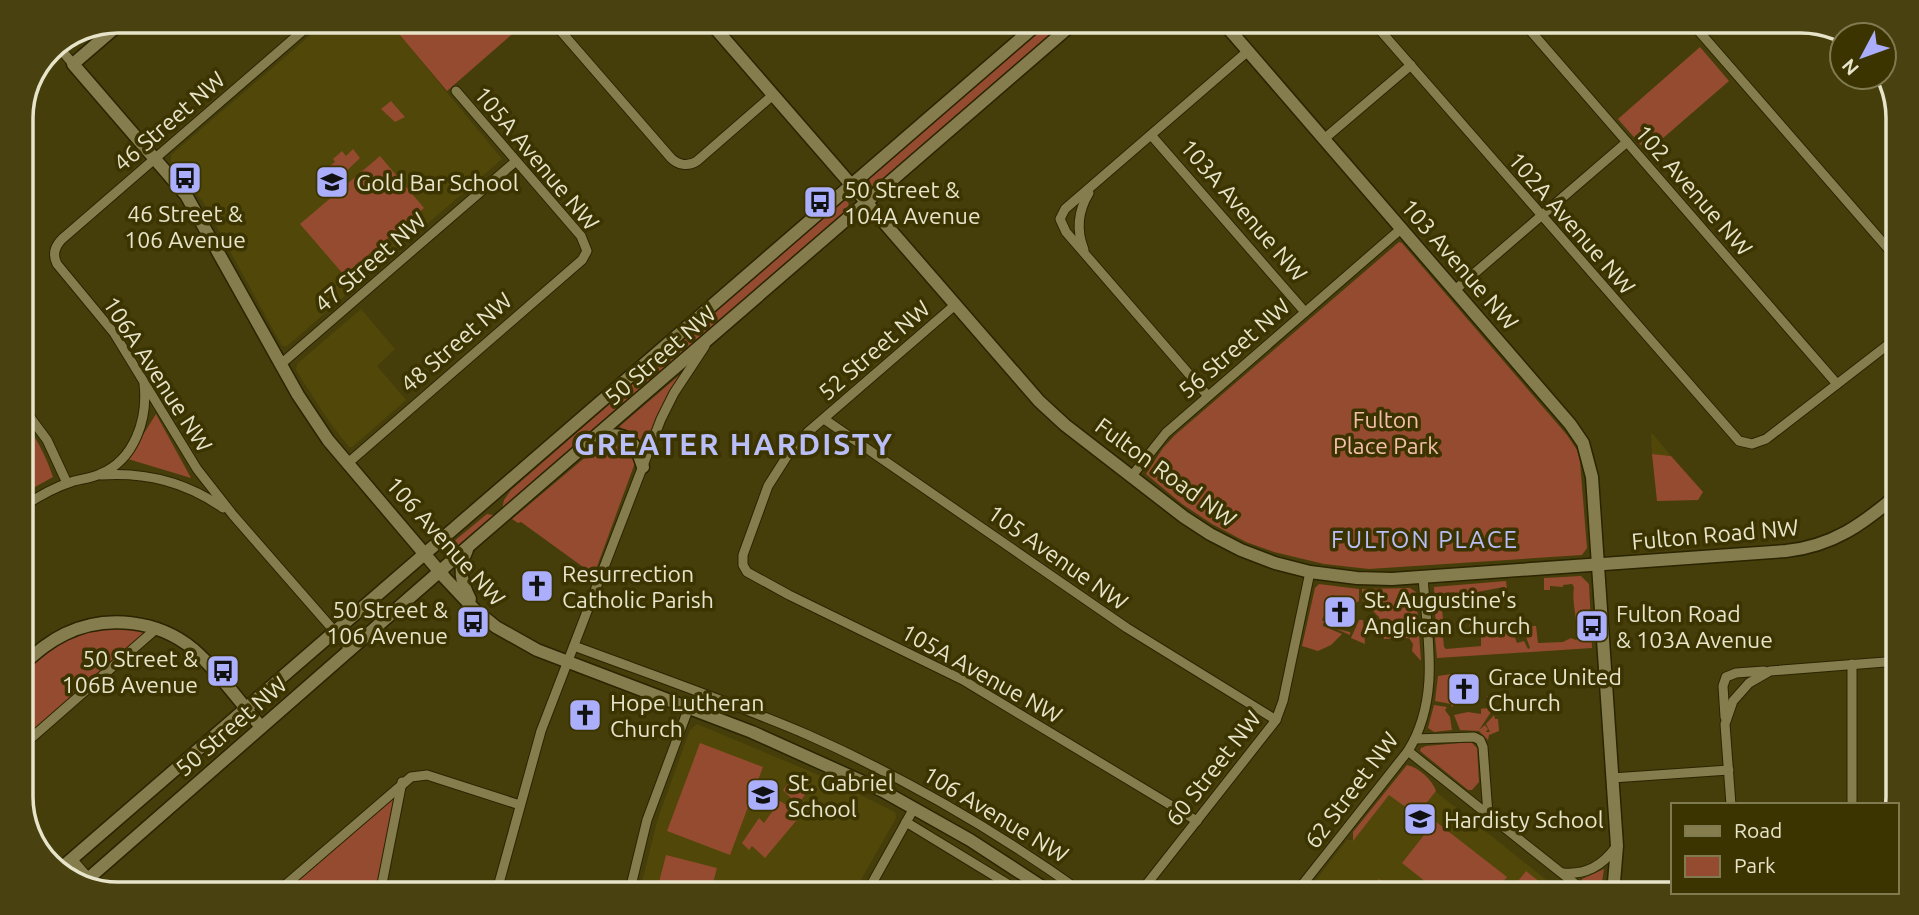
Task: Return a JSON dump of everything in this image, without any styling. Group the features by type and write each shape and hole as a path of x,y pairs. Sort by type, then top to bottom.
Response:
{"street":[{"name":"46 Street NW","path":"54,253 62,239 300,33"},
{"path":"562,33 671,158 683,164 697,161 773,95"},
{"name":"Fulton Road NW","path":"719,33 1047,409 1184,517 1224,542 1260,558 1310,572 1357,578 1423,578 1786,551 1834,540 1856,528 1886,504"},
{"name":"50 Street NW","path":"66,864 1027,33"},
{"name":"50 Street NW","path":"91,877 1062,33"},
{"name":"103 Avenue NW","path":"1232,33 1570,424 1583,443 1591,469 1598,565"},
{"name":"102A Avenue NW","path":"1383,33 1730,434 1739,441 1747,444 1766,439 1837,384"},
{"name":"102 Avenue NW","path":"1532,33 1837,384"},
{"path":"1700,33 1886,246"},
{"path":"73,64 107,34"},
{"path":"1208,396 1066,232 1060,219 1065,209 1248,51"},
{"name":"106 Avenue NW","path":"64,53 192,205 312,416 348,463 475,610 522,643 815,759 914,808 1035,882"},
{"path":"1324,139 1411,65"},
{"name":"105A Avenue NW","path":"456,91 581,236 587,251"},
{"name":"103A Avenue NW","path":"1151,135 1305,313"},
{"path":"1455,290 1627,142"},
{"name":"47 Street NW","path":"281,364 516,160"},
{"path":"1086,255 1079,220 1085,199 1095,184"},
{"name":"56 Street NW","path":"1131,477 1166,433 1402,228"},
{"name":"48 Street NW","path":"348,463 582,260 587,251"},
{"name":"106A Avenue NW","path":"54,253 57,264 107,323 190,459 233,515 351,649"},
{"name":"52 Street NW","path":"744,569 743,555 772,478 795,446 955,305"},
{"path":"499,882 537,743 661,419 674,393 710,339"},
{"path":"1837,384 1886,346"},
{"path":"33,501 67,483 99,475 119,461 139,433 145,406 143,379"},
{"name":"105 Avenue NW","path":"824,419 1127,628 1276,720"},
{"path":"33,421 47,440 67,483"},
{"path":"596,438 611,434 629,438 637,447 643,467"},
{"name":"106A Avenue NW","path":"99,475 139,474 174,482 199,493 233,515"},
{"path":"471,544 462,561 460,574 475,610"},
{"path":"1598,565 1617,846 1614,882"},
{"name":"105A Avenue NW","path":"744,569 749,575 971,684 1196,821"},
{"name":"60 Street NW","path":"1148,882 1276,720 1283,701 1310,572"},
{"name":"62 Street NW","path":"1304,882 1415,739 1426,708 1430,677 1423,578"},
{"path":"33,656 47,644 86,626 121,622 157,628 194,651 261,727"},
{"path":"33,736 157,628"},
{"name":"106 Avenue NW","path":"574,646 763,717 880,770 968,817 1066,882"},
{"path":"1731,803 1723,686 1726,677 1736,673 1886,663"},
{"path":"1852,664 1852,803"},
{"path":"1726,724 1730,707 1743,688 1770,671"},
{"path":"632,882 647,820 689,707"},
{"path":"1415,739 1474,737 1480,740 1483,747 1488,814"},
{"path":"1408,751 1573,882"},
{"path":"1612,778 1728,770"},
{"path":"288,882 402,782 416,775 428,775 520,804"},
{"path":"382,882 402,782"},
{"path":"873,882 914,808"},
{"path":"906,822 1002,882"},
{"path":"1562,873 1579,873 1595,868 1617,846"},
{"path":"72,859 79,872"}],"shaded area":[{"name":"Gold Bar School","path":"313,33 398,33 502,159 287,346 282,346 203,202 171,162 171,155"},
{"path":"361,309 395,349 377,366 406,400 349,447 296,370 297,364"},
{"path":"1652,433 1671,456 1652,454"},
{"name":"St. Gabriel School","path":"697,724 826,778 895,812 896,818 860,882 642,882 658,818 690,730"},
{"name":"Hardisty School","path":"1414,774 1549,882 1314,882 1347,840 1353,840 1403,775"}],"green space":[{"path":"398,33 513,33 447,91"},
{"path":"1035,33 1055,33 875,187 869,184 870,176"},
{"path":"1700,47 1729,81 1647,152 1618,119"},
{"path":"391,101 405,117 395,122 381,109"},
{"path":"353,149 360,158 335,182 325,170 335,162 333,159 342,151 346,156"},
{"path":"380,156 424,208 344,275 300,224"},
{"path":"844,200 848,202 850,210 502,509 511,490"},
{"name":"Fulton Place Park","path":"1399,242 1567,435 1577,450 1587,548 1582,555 1369,569 1324,564 1246,542 1182,504 1146,474 1175,435"},
{"path":"683,372 646,447 638,437 621,429 620,426"},
{"path":"156,414 191,478 128,459"},
{"path":"33,435 53,477 33,488"},
{"path":"607,439 627,442 636,460 594,575 590,576 590,572 521,522 512,519"},
{"path":"1652,454 1671,456 1703,492 1698,500 1657,501"},
{"path":"487,514 494,517 448,558 444,556 447,547"},
{"path":"1581,576 1589,584 1591,623 1582,624 1576,621 1572,584 1563,587 1550,586 1550,590 1544,590 1544,578"},
{"path":"1506,581 1507,589 1504,587 1466,594 1442,594 1440,596 1443,600 1441,604 1444,625 1441,625 1436,634 1434,587"},
{"path":"1319,584 1359,589 1359,601 1355,603 1332,595 1322,620 1327,624 1332,623 1336,629 1323,623 1323,626 1342,634 1331,645 1318,651 1302,646 1315,588"},
{"path":"1410,588 1416,592 1421,661 1412,651 1413,644 1409,638 1384,639 1379,617 1362,600 1362,589"},
{"path":"1473,619 1482,622 1499,619 1510,623 1517,643 1524,641 1528,649 1530,648 1525,634 1532,626 1536,626 1538,643 1563,642 1571,638 1576,640 1578,628 1591,624 1592,648 1437,658 1435,637 1443,637 1446,649 1481,646 1481,632 1473,631 1473,626 1469,626"},
{"path":"1359,620 1363,620 1365,644 1351,638"},
{"path":"86,626 157,628 33,736 33,659"},
{"path":"1451,674 1452,707 1451,704 1435,701 1438,676"},
{"path":"1492,695 1493,709 1479,730 1485,725 1488,729 1486,732 1490,732 1486,724 1494,715 1495,719 1498,719 1499,731 1489,735 1488,740 1479,731 1460,730 1454,715 1468,712 1481,714 1481,709 1487,708 1487,696"},
{"path":"1434,705 1447,707 1445,710 1450,717 1452,730 1434,732 1428,728"},
{"path":"1471,742 1477,748 1479,782 1472,790 1468,790 1420,751 1426,746"},
{"path":"700,743 763,767 730,855 667,831"},
{"path":"1407,765 1425,775 1436,791 1413,820 1411,811 1389,795 1353,841 1353,832"},
{"path":"796,774 809,789 795,809 801,815 765,858 752,846 749,850 742,843 759,818 764,823 780,801 788,806 792,799 783,790"},
{"path":"402,782 382,882 288,882"},
{"path":"1435,821 1507,877 1503,882 1426,882 1402,863"},
{"path":"666,855 717,868 713,882 659,882"},
{"path":"1604,869 1602,882 1583,882 1582,879"},
{"path":"1526,871 1540,882 1517,882"}],"place":[{"name":"46 Street & 106 Avenue","path":"185,178"},
{"name":"Gold Bar School","path":"332,182"},
{"name":"50 Street & 104A Avenue","path":"820,202"},
{"name":"Resurrection Catholic Parish","path":"537,586"},
{"name":"St. Augustine's Anglican Church","path":"1340,612"},
{"name":"50 Street & 106 Avenue","path":"473,622"},
{"name":"Fulton Road & 103A Avenue","path":"1592,626"},
{"name":"50 Street & 106B Avenue","path":"223,671"},
{"name":"Grace United Church","path":"1464,689"},
{"name":"Hope Lutheran Church","path":"585,715"},
{"name":"St. Gabriel School","path":"763,795"},
{"name":"Hardisty School","path":"1420,819"}],"district":[{"name":"GREATER HARDISTY","path":"734,444"},
{"name":"FULTON PLACE","path":"1425,539"}]}
